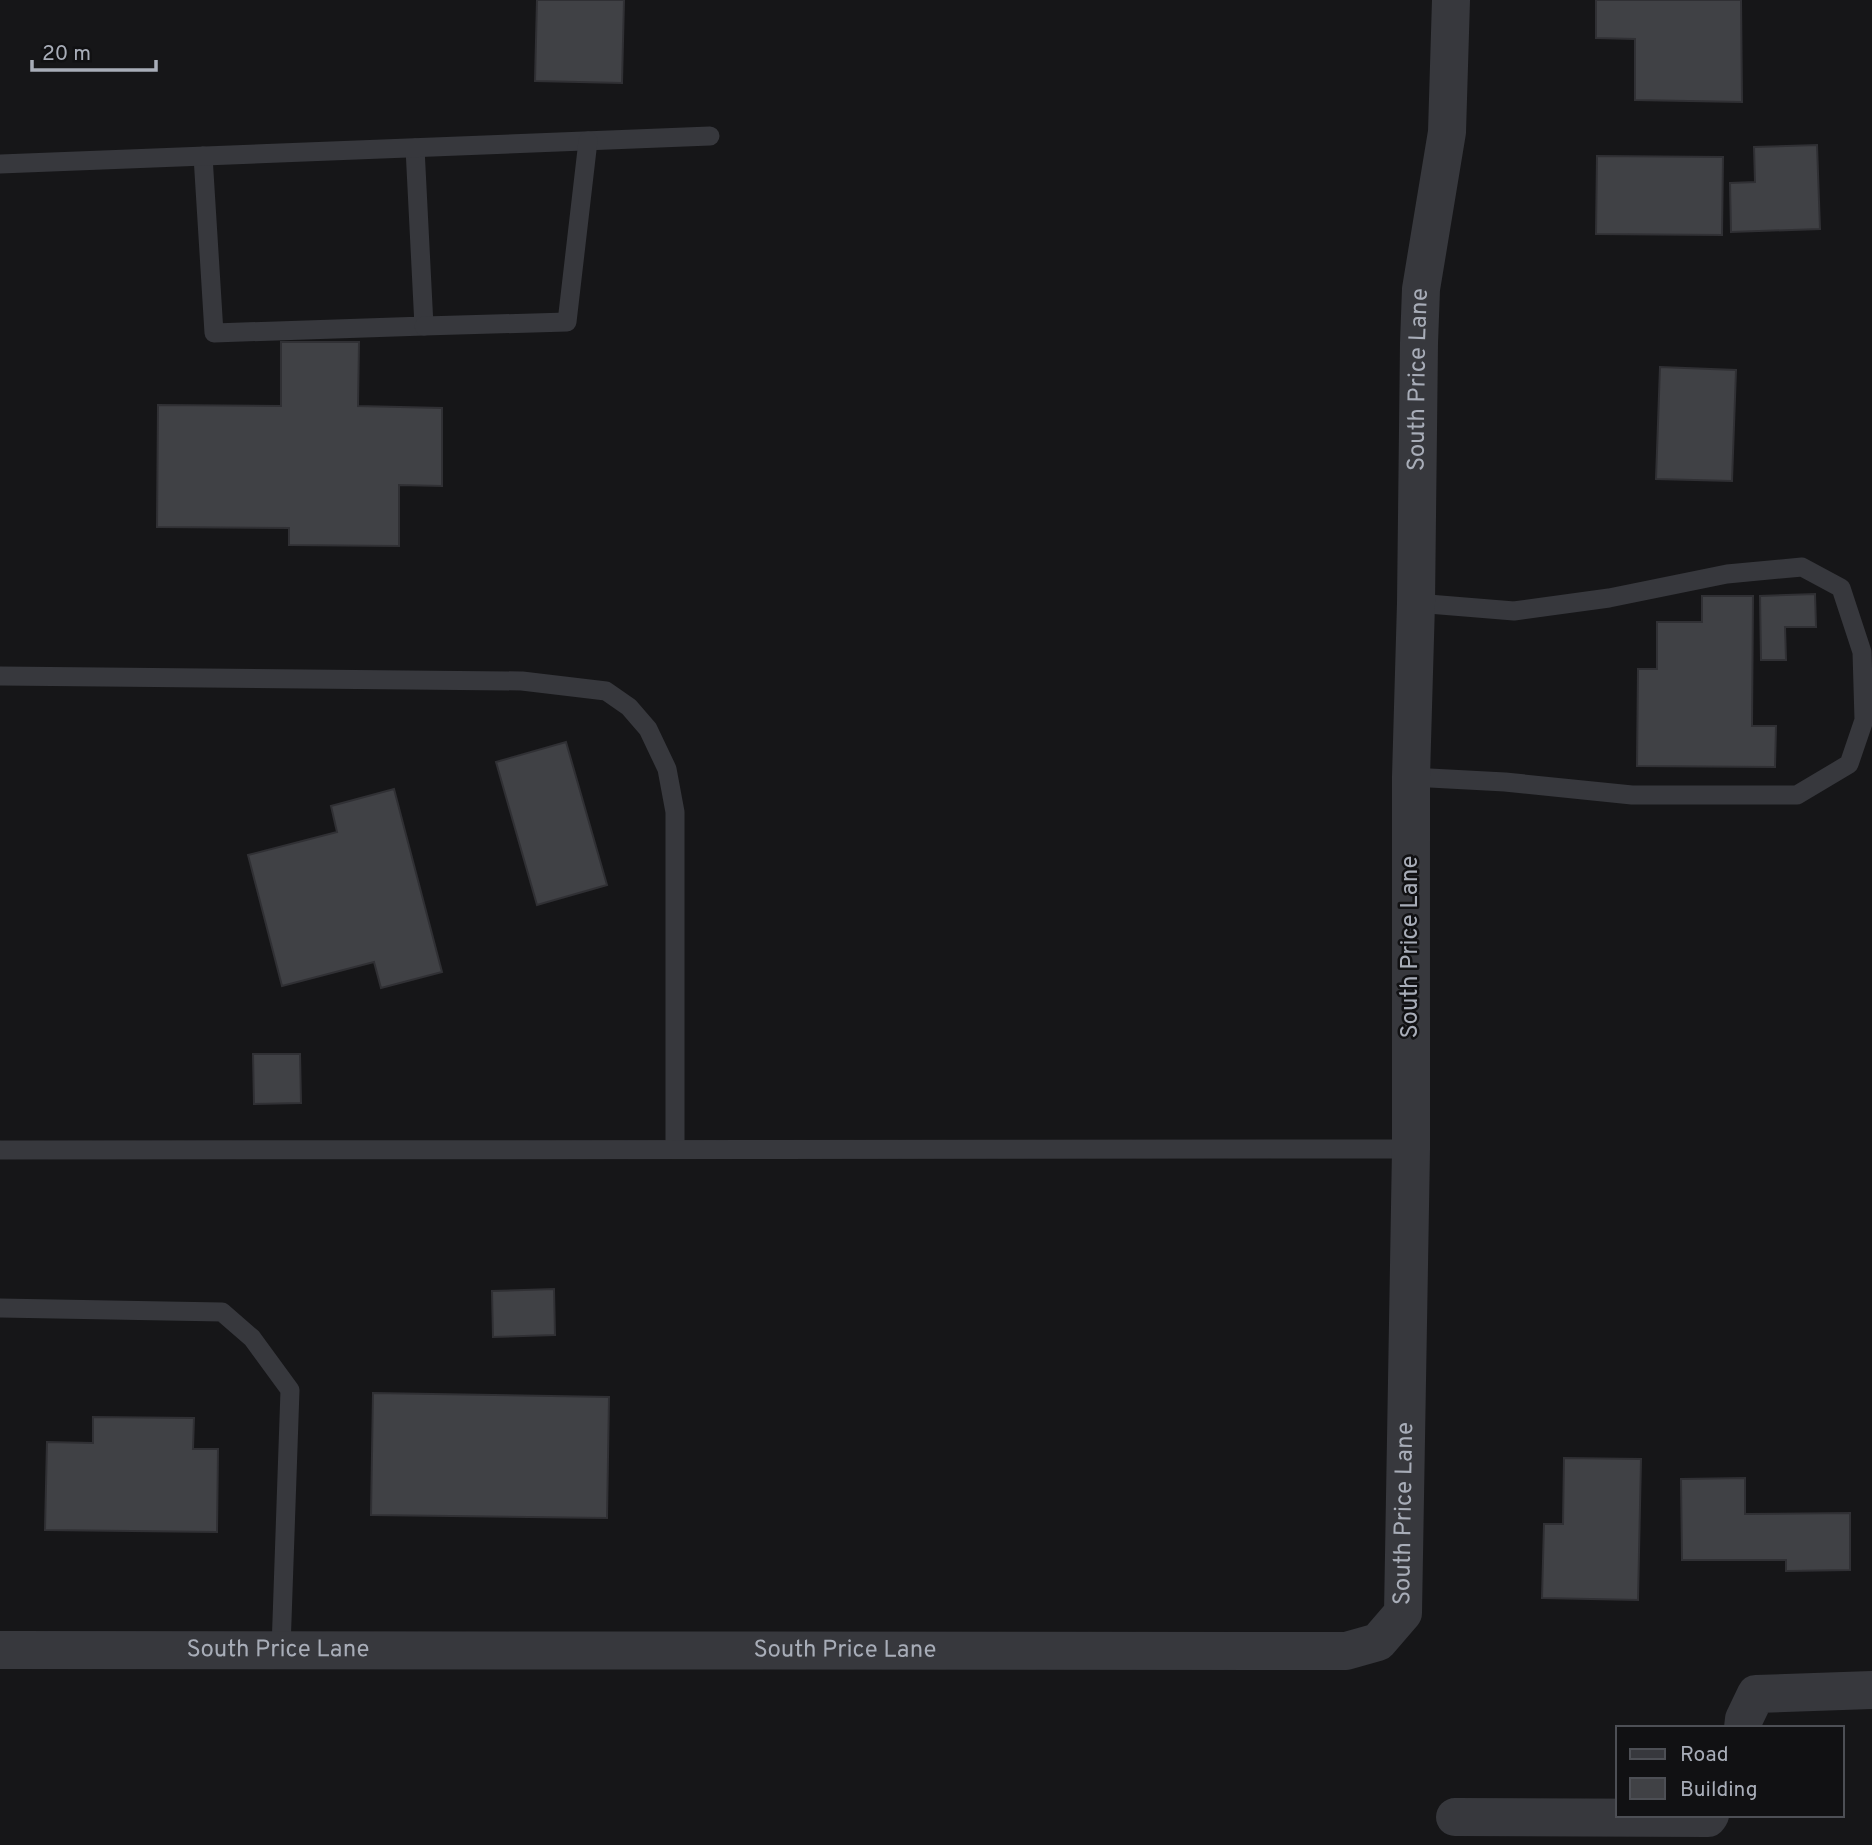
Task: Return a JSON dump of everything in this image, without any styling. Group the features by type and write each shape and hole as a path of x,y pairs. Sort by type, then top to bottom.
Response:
{"street":[{"name":"South Price Lane","path":"0,1650 1346,1651 1378,1642 1403,1613 1411,1149 1411,777 1421,289 1447,132 1451,0"},
{"path":"1743,1726 1756,1694 1872,1690"},
{"path":"1455,1817 1709,1817"}],"lane":[{"path":"0,164 710,136"},
{"path":"203,156 214,333 567,322 587,141"},
{"path":"415,148 424,326"},
{"path":"1411,777 1505,782 1632,795 1797,795 1849,764 1864,720 1862,652 1841,588 1802,567 1727,574 1609,598 1514,611 1416,603"},
{"path":"0,676 522,681 606,691 629,707 648,729 667,769 676,812 676,1149"},
{"path":"0,1150 1411,1149"},
{"path":"0,1308 222,1312 252,1338 290,1390 281,1649"}],"building":[{"path":"537,0 624,0 622,83 535,81"},
{"path":"1596,0 1741,0 1742,102 1635,100 1635,39 1596,38"},
{"path":"1817,145 1820,229 1731,232 1730,183 1755,182 1754,147"},
{"path":"1597,156 1723,157 1722,235 1596,234"},
{"path":"281,342 359,342 358,406 442,408 442,486 399,485 399,546 289,545 289,528 157,527 158,405 281,406"},
{"path":"1660,367 1736,370 1732,481 1656,479"},
{"path":"1815,594 1816,627 1785,627 1786,660 1761,660 1760,596"},
{"path":"1702,596 1753,596 1752,726 1776,726 1775,767 1637,766 1638,669 1657,669 1657,622 1702,622"},
{"path":"566,742 607,885 537,905 496,762"},
{"path":"394,789 442,972 381,988 374,962 282,986 248,855 337,832 331,806"},
{"path":"253,1054 300,1054 301,1103 254,1104"},
{"path":"554,1289 555,1335 493,1337 492,1291"},
{"path":"373,1393 609,1397 607,1518 371,1515"},
{"path":"93,1417 194,1418 193,1449 218,1449 217,1532 45,1530 47,1442 93,1443"},
{"path":"1564,1458 1641,1459 1638,1600 1542,1598 1544,1524 1563,1524"},
{"path":"1745,1478 1745,1514 1850,1513 1850,1570 1786,1571 1786,1560 1682,1560 1681,1479"}]}
